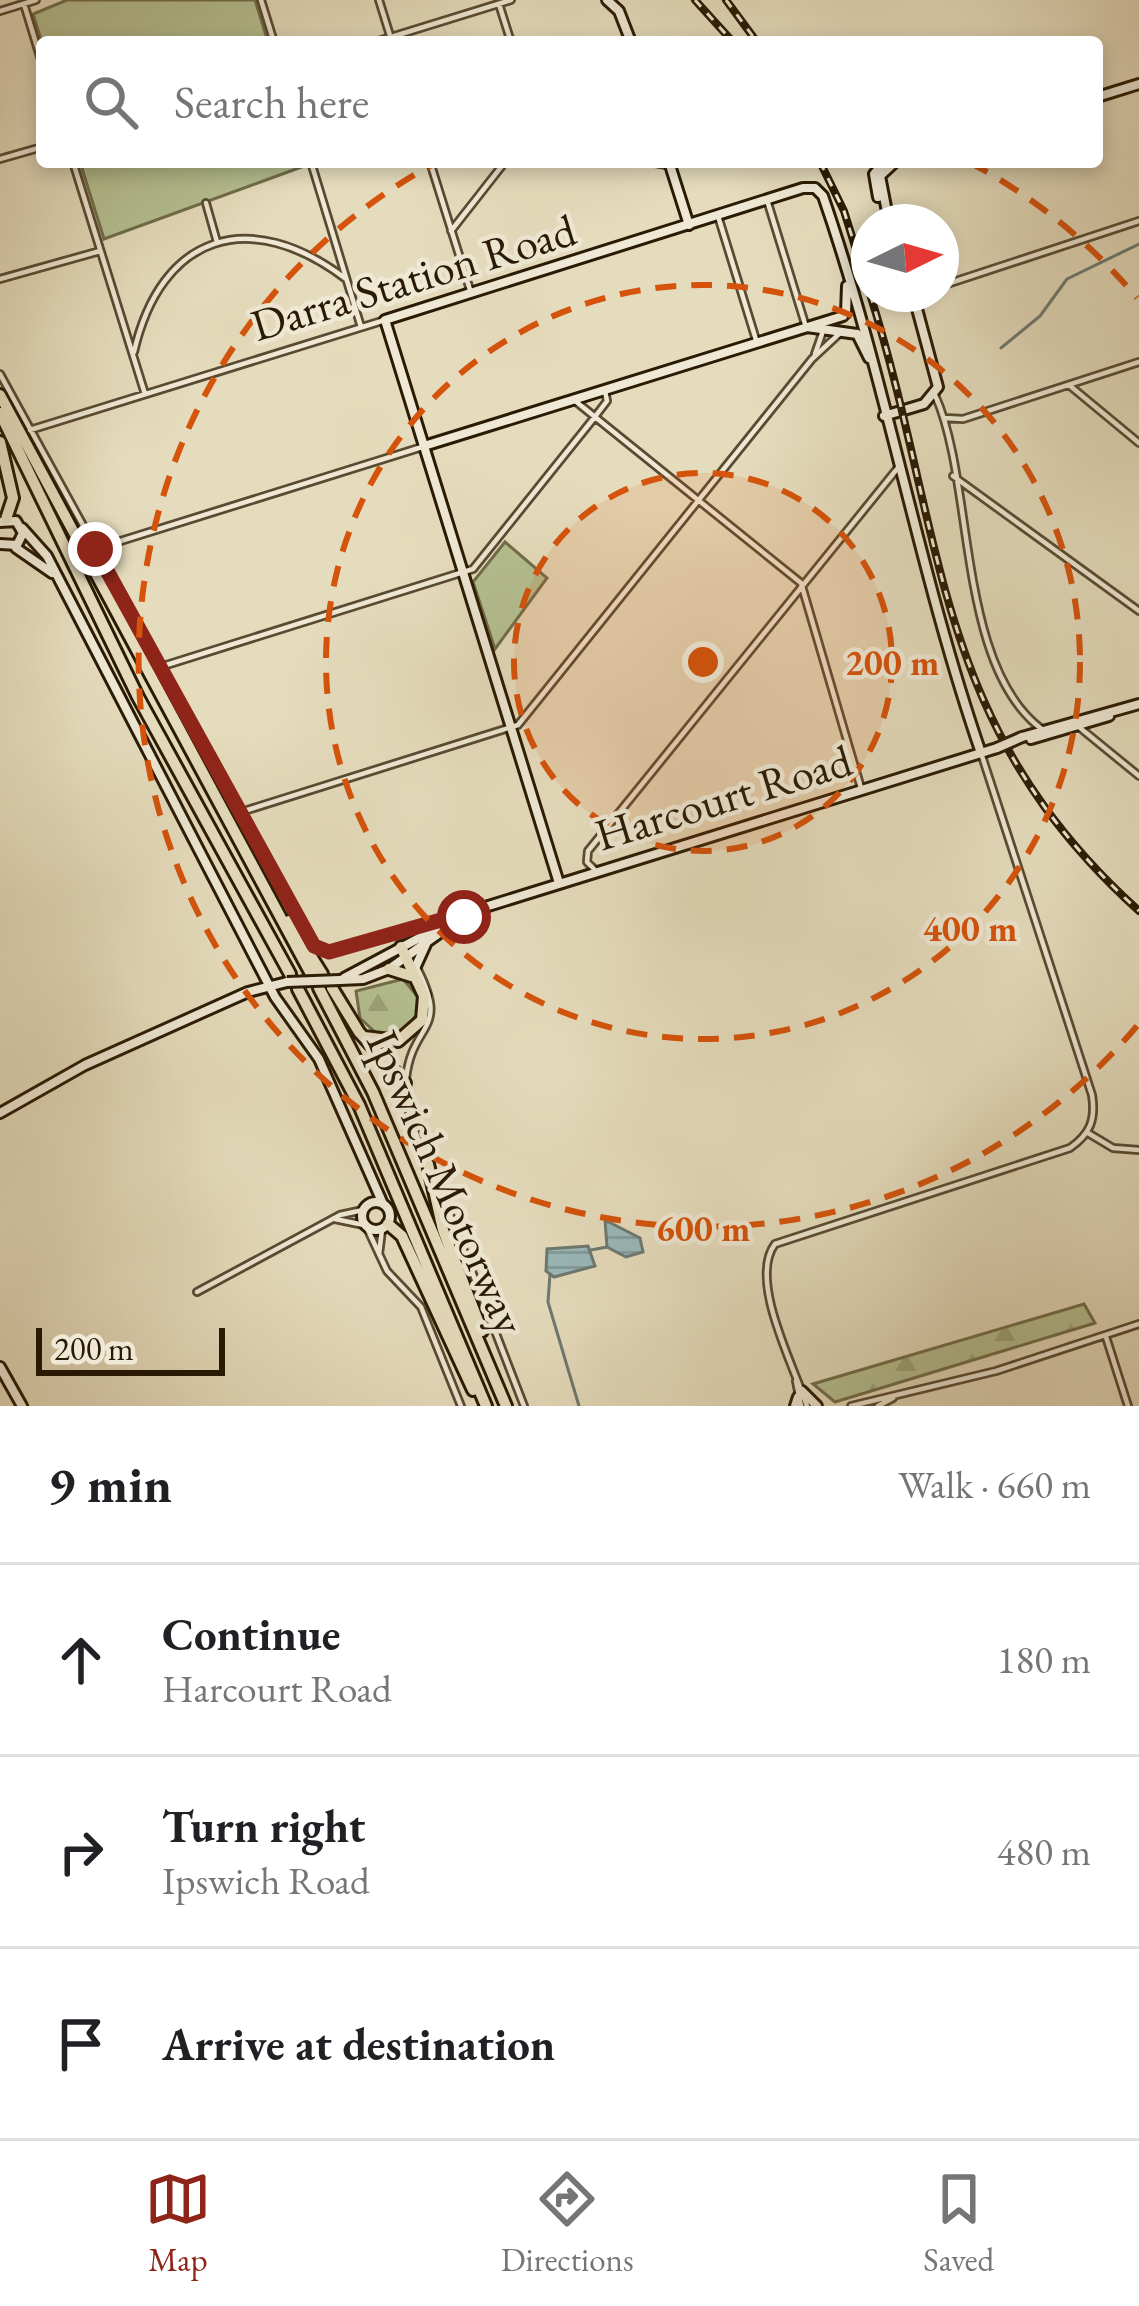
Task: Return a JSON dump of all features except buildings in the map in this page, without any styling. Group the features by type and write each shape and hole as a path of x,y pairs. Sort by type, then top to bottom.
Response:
{"highway":[{"path":"0,395 273,906 283,911 317,974"},
{"name":"Ipswich Motorway","path":"0,413 138,697 365,1118 485,1406"},
{"path":"0,442 14,498 3,521"},
{"path":"364,1037 390,1042 418,1027 425,1003 404,953"},
{"path":"389,968 415,972"},
{"path":"330,986 364,1037 405,1084"},
{"name":"Ipswich Motorway","path":"330,986 508,1406"},
{"path":"428,1164 443,1230 508,1406"},
{"path":"385,1227 402,1236 443,1332 485,1406"}],"street":[{"path":"0,11 36,0"},
{"path":"261,0 272,36"},
{"path":"379,0 390,36"},
{"path":"403,36 511,0"},
{"path":"607,0 619,11 629,36"},
{"path":"24,4 36,43"},
{"path":"500,4 510,36"},
{"path":"1103,95 1139,84"},
{"path":"0,160 36,149"},
{"path":"75,168 145,394"},
{"path":"313,168 362,327"},
{"path":"432,168 471,293"},
{"path":"451,231 500,168"},
{"path":"671,168 689,225"},
{"path":"881,168 876,178 882,204"},
{"path":"876,178 888,168"},
{"name":"Darra Station Road","path":"30,430 815,188 823,196 847,272"},
{"path":"767,200 806,327"},
{"path":"206,203 218,242"},
{"path":"718,215 757,343"},
{"path":"959,280 1139,221"},
{"path":"134,352 141,322 166,275 182,259 218,242 268,239 323,262 346,279"},
{"path":"0,279 100,251"},
{"path":"323,262 339,251"},
{"path":"0,374 241,812 518,725 812,359 852,331 860,314 847,272"},
{"path":"818,1406 800,1398 765,1282 767,1254 775,1244 1070,1148 1088,1133 1092,1095 981,753 876,382 844,314 847,272"},
{"path":"919,312 937,374 935,395 944,418 976,595 1004,678 1024,712 1042,730"},
{"path":"812,359 823,325 844,314 860,314"},
{"path":"385,320 559,883"},
{"path":"124,326 141,322"},
{"path":"95,549 806,327 852,331"},
{"path":"944,418 963,419 1139,362"},
{"path":"1069,385 1139,443"},
{"path":"160,667 473,569 607,401 605,391"},
{"path":"884,416 924,404 935,395"},
{"path":"574,400 801,583 861,788"},
{"path":"596,871 587,862 588,851 897,469"},
{"path":"953,476 977,488 1139,611"},
{"path":"3,521 22,528 47,556 268,986 320,1059 390,1216 380,1260"},
{"path":"13,547 21,542 22,528"},
{"path":"0,544 29,553 53,574"},
{"path":"1024,738 1139,704"},
{"path":"1024,712 1024,738"},
{"path":"1024,738 1076,723"},
{"path":"1076,723 1139,776"},
{"name":"Harcourt Road","path":"241,812 309,939 322,952 469,912 1024,738"},
{"name":"Harcourt Road","path":"330,986 426,942 469,912"},
{"name":"Harcourt Road","path":"0,1113 85,1065 268,986 292,982 330,986 389,968 451,916"},
{"path":"426,942 415,972 432,1012 409,1061 405,1084 428,1164 524,1406"},
{"path":"1088,1133 1113,1148 1139,1150"},
{"path":"368,1174 366,1227 380,1260 421,1307 461,1406"},
{"path":"197,1292 334,1219 383,1204"},
{"path":"334,1219 385,1227"},
{"path":"851,1406 1139,1324"},
{"path":"1105,1335 1128,1406"},
{"path":"0,1367 22,1406"},
{"path":"878,1406 892,1397"}],"green space":[{"path":"67,0 255,0 266,36 40,36 33,14"},
{"path":"82,168 299,168 104,239"},
{"path":"505,542 547,578 495,649 473,582"},
{"path":"403,979 419,998 418,1013 401,1034 376,1033 360,1018 356,991"},
{"path":"1084,1304 1095,1323 835,1402 813,1384"}],"water":[{"path":"605,1220 640,1238 643,1252 626,1257 607,1247"},
{"path":"588,1246 595,1266 554,1277 546,1271 547,1249"}],"waterway":[{"path":"1001,348 1040,316 1067,279 1139,244"},
{"path":"591,1250 607,1247"},
{"path":"550,1274 548,1302 579,1406"}],"railway":[{"path":"695,0 728,36"},
{"path":"726,0 753,36"},
{"path":"823,168 851,233"},
{"path":"875,312 955,624 982,697 1020,769 1071,840 1139,911"}],"route":[{"path":"95,549 314,946 329,952 441,916 469,912 464,917"}]}
